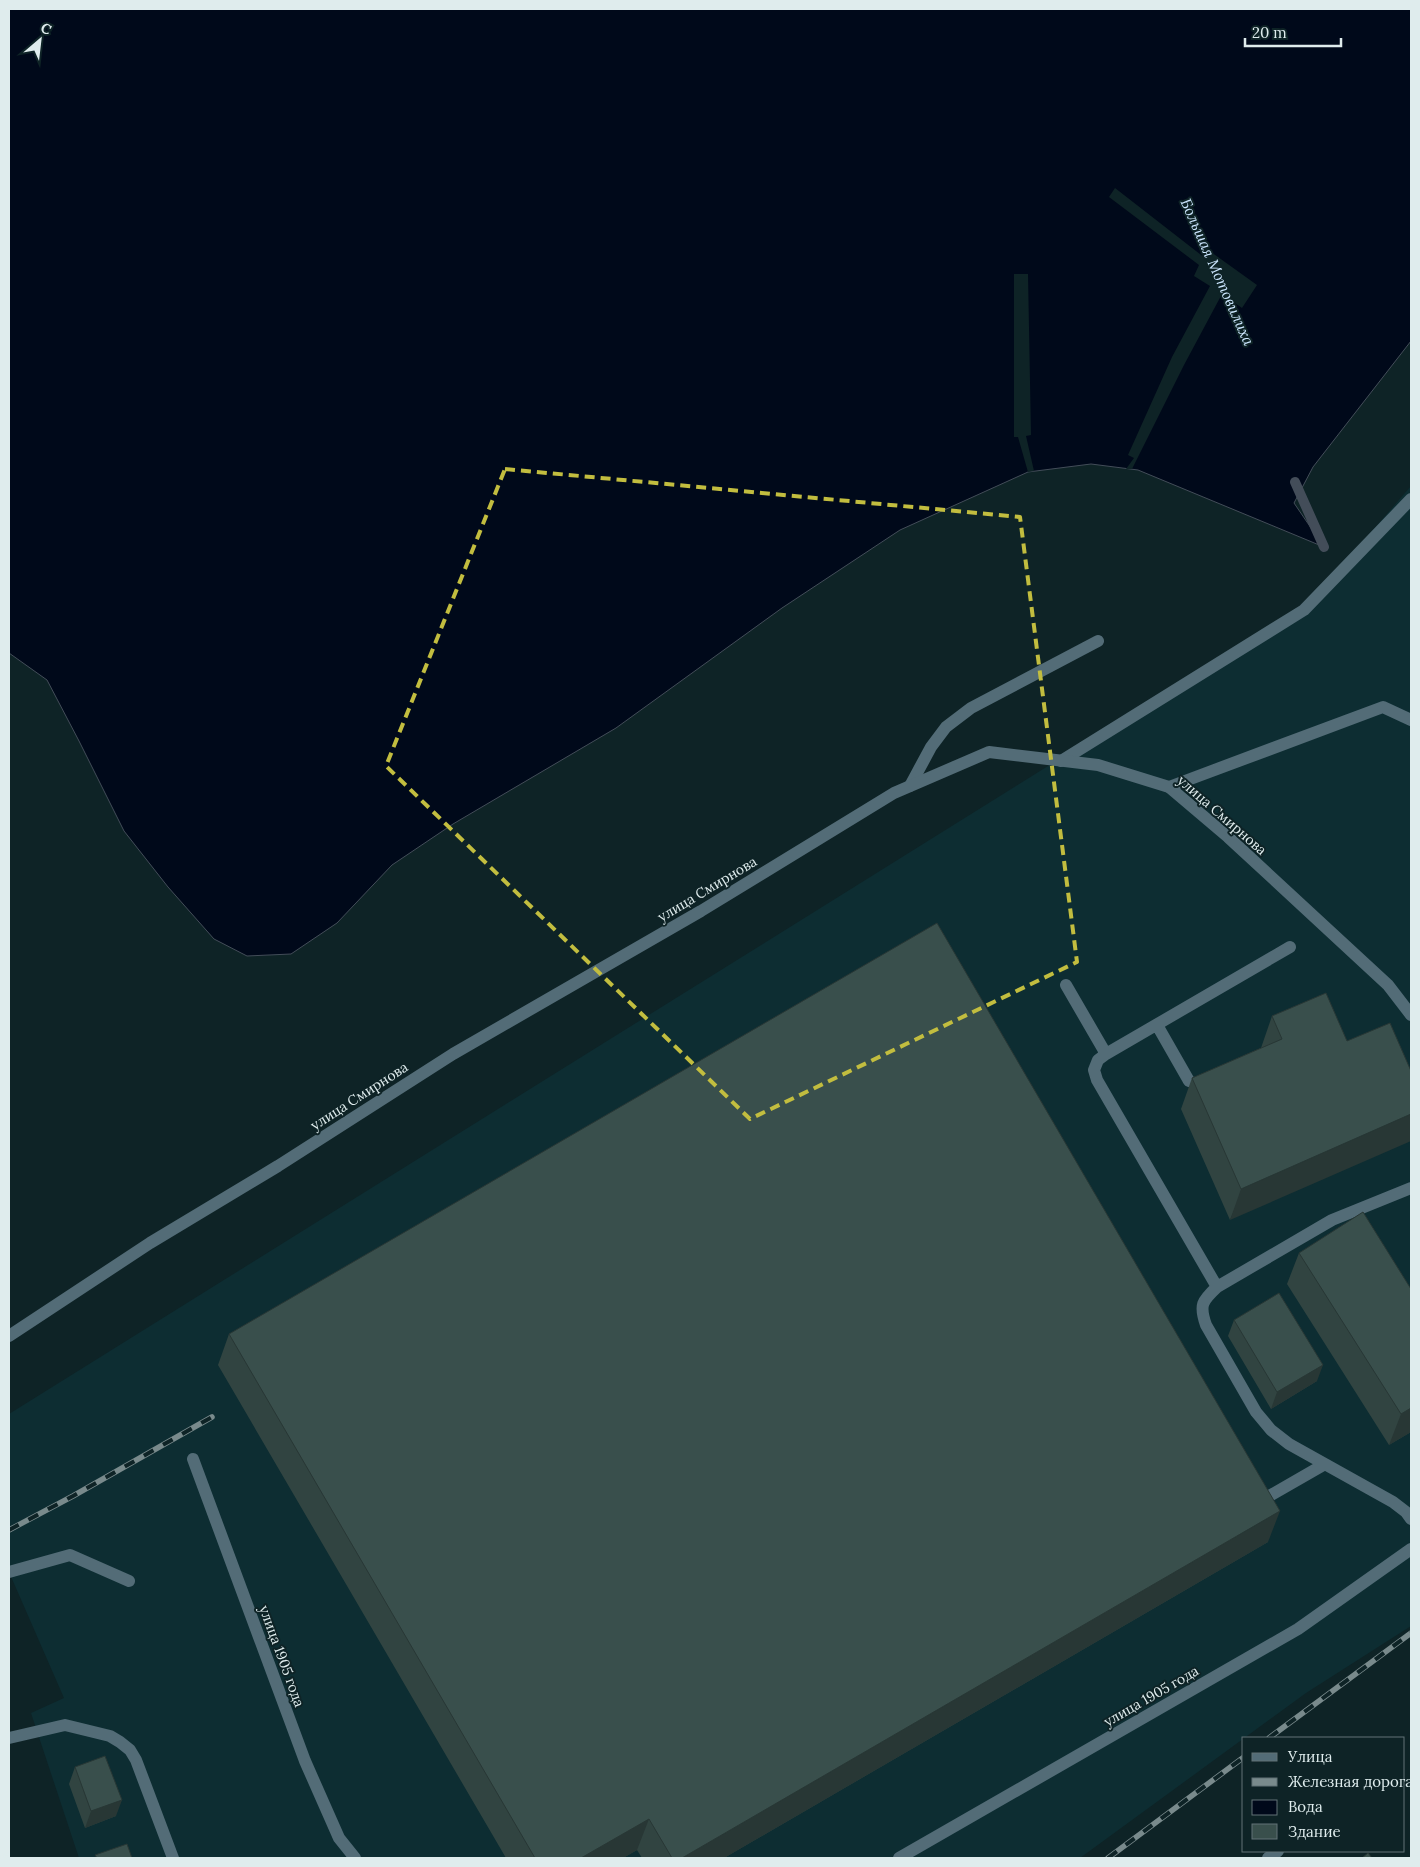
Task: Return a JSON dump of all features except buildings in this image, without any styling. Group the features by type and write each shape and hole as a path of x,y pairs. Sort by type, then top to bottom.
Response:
{"street":[{"path":"1062,761 1304,610 1411,499"},
{"path":"910,786 931,747 946,727 971,708 1098,641"},
{"path":"1169,787 1383,707 1411,720"},
{"name":"улица Смирнова","path":"9,1336 150,1243 278,1166 453,1054 701,911 894,793 989,752 1098,765 1169,787 1228,837 1388,985 1411,1015"},
{"path":"1217,1287 1097,1080 1094,1070 1098,1060 1106,1054 1290,947"},
{"path":"1066,985 1106,1054"},
{"path":"1157,1025 1190,1082"},
{"path":"1411,1188 1332,1220 1217,1287 1205,1298 1201,1311 1206,1325 1256,1412 1271,1430 1289,1444 1393,1502 1406,1512 1411,1519"},
{"name":"улица 1905 года","path":"193,1459 305,1762 339,1838 355,1858"},
{"path":"1264,1499 1325,1464"},
{"name":"улица 1905 года","path":"899,1858 1298,1629 1411,1549"},
{"path":"9,1572 70,1555 129,1581"},
{"path":"9,1738 66,1725 110,1736 120,1742 130,1750 136,1760 173,1858"}],"highlighted area":[{"path":"505,469 1020,517 1077,962 750,1119 386,766"}],"shaded area":[{"path":"1411,486 1411,1626 1306,1693 1246,1737 1242,1737 1242,1740 1080,1858 79,1858 31,1713 64,1698 9,1572 9,1414 1311,602"}],"water":[{"path":"9,9 1411,9 1411,341 1313,467 1294,503 1324,547 1138,470 1091,464 1028,472 900,530 782,608 616,728 453,824 392,865 337,923 291,954 247,956 214,939 168,887 124,831 47,680 9,653"}],"pier":[{"path":"1115,188 1205,258 1211,252 1257,285 1242,308 1222,294 1132,469 1126,469 1134,458 1128,455 1172,357 1210,286 1194,276 1199,265 1109,197"},
{"path":"1014,274 1028,274 1031,435 1026,436 1034,471 1028,472 1018,437 1014,437"}],"waterway":[{"name":"Большая Мотовилиха","path":"1295,482 1324,547"}],"railway":[{"path":"9,1530 212,1417"},
{"path":"1270,1737 1411,1633"},
{"path":"1108,1858 1242,1758"}]}
